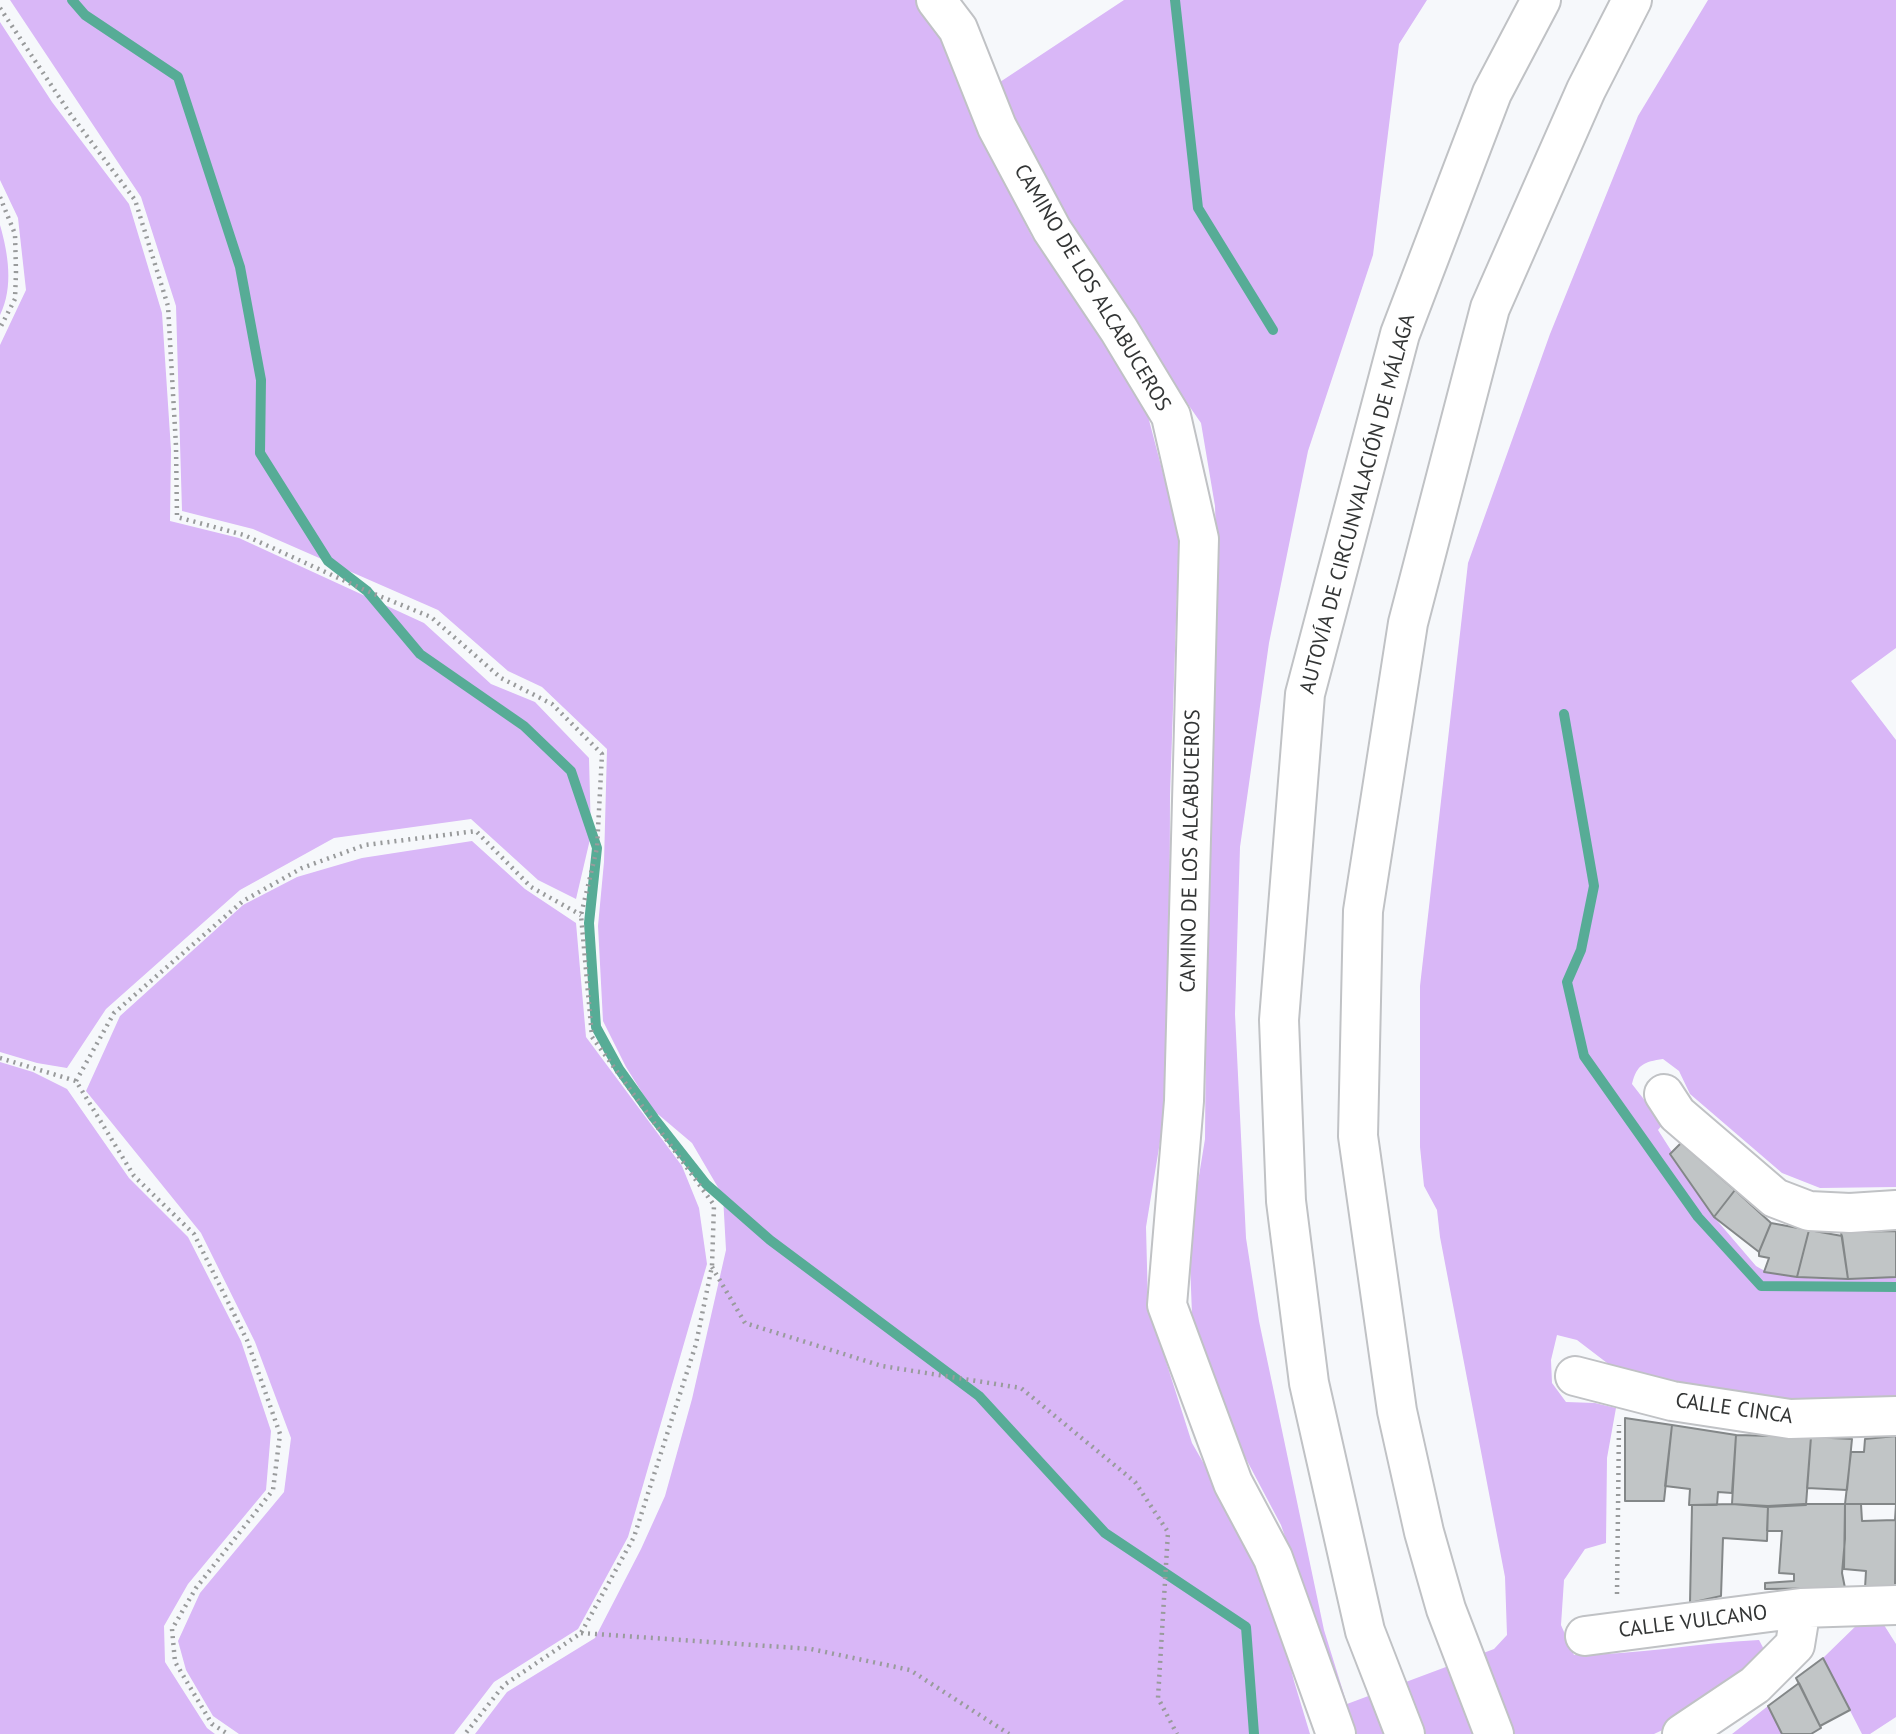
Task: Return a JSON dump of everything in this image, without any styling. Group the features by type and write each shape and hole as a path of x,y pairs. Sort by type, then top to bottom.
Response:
{"main road":[{"name":"CAMINO DE LOS ALCABUCEROS","path":"936,0 958,29 997,127 1052,230 1119,330 1171,416 1199,539 1184,1101 1167,1304 1233,1483 1273,1558 1336,1734"},
{"name":"AUTOVÍA DE CIRCUNVALACIÓN DE MÁLAGA","path":"1405,1734 1365,1631 1309,1383 1286,1201 1279,1020 1305,694 1400,334 1492,93 1542,0"},
{"path":"1494,1734 1446,1609 1424,1532 1397,1411 1357,1136 1363,911 1408,624 1490,308 1586,90 1632,0"},
{"path":"1664,1094 1677,1114 1775,1198 1809,1210 1850,1213 1896,1210"},
{"name":"CALLE CINCA","path":"1575,1376 1672,1401 1790,1419 1896,1416"},
{"name":"CALLE VULCANO","path":"1600,1634 1801,1608 1896,1605"},
{"name":"CALLE VULCANO","path":"1682,1734 1755,1685 1795,1645 1801,1608"}],"path":[{"path":"0,8 71,116 135,200 168,306 177,517 244,535 431,617 501,678 552,704 601,754 597,848 581,915 592,1037 714,1205 712,1266 696,1345 634,1537 582,1633 504,1685 465,1734"},
{"path":"0,197 15,234 16,272 15,299 0,328"},
{"path":"76,1081 114,1013 243,901 302,868 365,845 476,831 531,887 581,915"},
{"path":"0,1058 76,1081 134,1175 194,1234 247,1340 280,1434 273,1490 197,1588 172,1629 175,1662 212,1724 228,1734"},
{"path":"712,1266 745,1323 882,1366 1021,1388 1135,1482 1168,1532 1158,1698 1177,1734"},
{"path":"1600,1634 1619,1419 1631,1391"},
{"path":"582,1633 811,1649 909,1670 1009,1734"}],"shaded area":[{"path":"10,0 915,0 944,32 979,132 1032,237 1144,401 1179,534 1170,795 1169,1087 1146,1227 1148,1305 1192,1443 1266,1572 1310,1734 475,1734 507,1692 595,1638 665,1496 692,1399 726,1250 723,1196 692,1143 653,1110 626,1067 603,1021 598,926 604,862 607,749 542,687 508,671 438,610 253,529 182,511 176,306 141,197"},
{"path":"1124,0 1427,0 1399,44 1373,255 1308,451 1269,643 1240,847 1235,1014 1246,1238 1259,1321 1324,1630 1347,1704 1494,1649 1507,1635 1505,1577 1437,1210 1424,1186 1420,1147 1420,986 1468,563 1550,334 1638,116 1708,0 1896,0 1896,648 1851,681 1896,740 1896,1187 1820,1188 1782,1173 1690,1094 1679,1071 1663,1059 1642,1065 1632,1084 1663,1124 1658,1130 1672,1152 1670,1155 1714,1217 1756,1266 1768,1272 1803,1278 1896,1277 1896,1405 1736,1399 1611,1366 1577,1340 1557,1335 1551,1360 1552,1383 1566,1402 1595,1403 1616,1408 1607,1458 1606,1543 1585,1549 1564,1580 1561,1625 1574,1655 1759,1640 1767,1655 1671,1726 1654,1734 1352,1734 1281,1525 1227,1423 1193,1340 1189,1237 1205,1139 1208,783 1218,603 1215,506 1201,423 1095,271 1041,184 1000,82"},
{"path":"0,22 52,102 129,204 162,313 171,450 170,521 239,538 424,623 491,684 535,702 589,758 591,835 576,899 538,880 471,819 334,838 240,890 106,1009 67,1068 37,1063 0,1052 0,345 26,290 18,218 0,180"},
{"path":"0,225 7,258 8,282 0,315"},
{"path":"472,841 525,889 576,923 586,1037 682,1166 699,1208 707,1264 628,1537 578,1629 494,1682 454,1734 239,1734 213,1716 186,1670 178,1641 200,1593 284,1492 291,1438 255,1342 201,1233 86,1091 120,1016 243,905 297,877 362,858"},
{"path":"0,1062 33,1072 67,1089 129,1178 188,1237 241,1341 271,1431 266,1490 188,1584 164,1626 165,1662 207,1728 215,1734 0,1734"},
{"path":"1879,1617 1896,1644 1896,1717 1870,1734 1862,1734 1823,1658 1861,1621"},
{"path":"1768,1706 1782,1734 1732,1734"}],"building":[{"path":"1681,1143 1735,1190 1714,1217 1670,1154"},
{"path":"1735,1190 1771,1223 1759,1252 1714,1217"},
{"path":"1771,1223 1809,1230 1797,1277 1764,1272 1769,1258 1759,1256 1759,1252"},
{"path":"1809,1230 1842,1236 1848,1279 1797,1277"},
{"path":"1896,1231 1896,1277 1848,1279 1841,1232"},
{"path":"1625,1418 1672,1425 1664,1501 1625,1501"},
{"path":"1672,1425 1736,1435 1732,1493 1718,1492 1717,1505 1689,1505 1690,1489 1665,1486"},
{"path":"1736,1435 1811,1437 1806,1505 1767,1507 1732,1504"},
{"path":"1896,1436 1896,1504 1845,1504 1851,1452 1864,1452 1865,1439"},
{"path":"1811,1437 1852,1439 1847,1490 1807,1488"},
{"path":"1845,1504 1842,1573 1845,1588 1765,1589 1765,1583 1794,1581 1794,1574 1779,1573 1782,1531 1767,1531 1768,1506"},
{"path":"1845,1504 1861,1504 1862,1521 1895,1520 1896,1504 1895,1588 1865,1588 1866,1571 1844,1569"},
{"path":"1692,1505 1768,1506 1767,1541 1723,1538 1721,1596 1690,1603"},
{"path":"1823,1658 1850,1710 1820,1726 1796,1678"},
{"path":"1799,1683 1821,1728 1811,1734 1782,1734 1768,1706"}],"waterway":[{"path":"72,0 85,15 178,77 240,267 261,380 260,453 328,561 367,591 420,654 524,726 571,771 597,848 589,923 596,1027 619,1069 706,1184 770,1240 979,1396 1105,1533 1246,1627 1254,1734"},
{"path":"1175,0 1198,208 1273,330"},
{"path":"1564,714 1594,886 1581,950 1567,982 1584,1056 1698,1217 1761,1286 1896,1287"}]}
